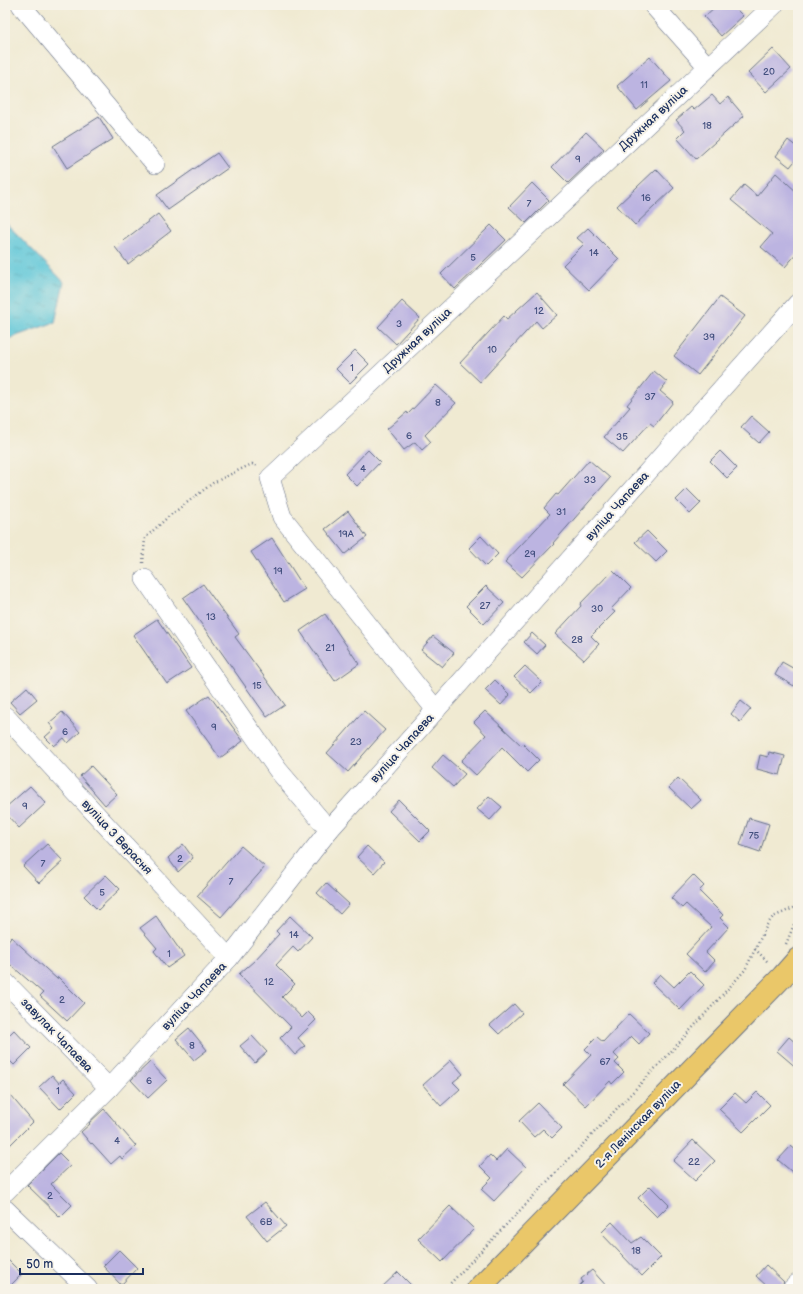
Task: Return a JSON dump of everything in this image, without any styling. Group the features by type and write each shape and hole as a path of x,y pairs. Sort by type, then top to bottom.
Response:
{"main road":[{"name":"2-я Ленінская вуліца","path":"478,1289 798,959"}],"street":[{"path":"21,5 155,164"},
{"path":"653,5 708,67"},
{"name":"Дружная вуліца","path":"270,478 774,5"},
{"name":"вуліца Чапаева","path":"5,1192 108,1088 229,958 329,830 798,303"},
{"path":"270,478 282,517 436,710"},
{"path":"144,579 278,770 329,830"},
{"name":"вуліца 3 Верасня","path":"5,716 229,958"},
{"name":"завулак Чапаева","path":"5,982 108,1088"},
{"path":"5,1209 88,1289"},
{"path":"792,1289 798,1283"}],"path":[{"path":"144,579 143,558 145,538 168,518 213,483 252,464 262,466 270,478"},
{"path":"445,1289 667,1056 744,970 767,924 774,917 798,906"},
{"path":"755,949 774,968"}],"water":[{"path":"5,222 64,282 55,322 5,340"}],"building":[{"path":"717,5 732,5 743,16 721,36 704,17"},
{"path":"773,49 791,69 766,92 748,73"},
{"path":"650,57 671,81 637,110 617,86"},
{"path":"712,95 720,104 728,97 744,116 696,159 677,138 685,130 676,120 691,107 694,110"},
{"path":"99,117 113,139 67,168 53,146"},
{"path":"586,132 604,149 568,183 552,167"},
{"path":"788,140 798,148 798,157 790,167 776,156"},
{"path":"217,153 228,168 168,210 157,195"},
{"path":"656,169 674,188 635,225 617,206"},
{"path":"776,173 798,193 798,252 785,267 761,247 772,234 731,200 744,185 757,196"},
{"path":"532,183 549,200 526,223 509,207"},
{"path":"158,214 171,231 128,264 115,247"},
{"path":"491,225 506,240 455,289 441,274"},
{"path":"588,228 619,259 589,290 563,265 584,244 577,238"},
{"path":"537,292 557,315 542,328 536,321 480,382 460,363 504,316 507,319"},
{"path":"720,297 745,316 698,375 674,356"},
{"path":"402,301 420,318 396,344 378,327"},
{"path":"355,350 369,364 350,383 336,369"},
{"path":"654,371 667,382 660,391 673,402 654,426 650,423 623,453 604,437 630,407 627,405"},
{"path":"436,385 456,403 425,435 431,442 422,450 415,442 404,450 387,429 407,412 408,414"},
{"path":"751,416 769,432 759,443 741,427"},
{"path":"368,450 380,462 357,486 345,474"},
{"path":"720,451 737,468 727,478 710,461"},
{"path":"589,460 610,478 553,543 554,544 522,577 505,562 550,514 544,508 556,494 558,495"},
{"path":"687,489 701,503 690,514 676,500"},
{"path":"348,511 367,537 345,554 325,529"},
{"path":"647,531 667,551 656,562 635,542"},
{"path":"481,536 498,554 486,566 469,548"},
{"path":"272,538 305,589 284,602 251,552"},
{"path":"613,570 631,588 611,609 615,612 591,636 599,644 584,660 555,634 581,606 580,604"},
{"path":"203,584 239,634 235,637 285,705 267,717 183,598"},
{"path":"486,586 504,603 484,624 466,606"},
{"path":"325,614 359,664 335,681 300,631"},
{"path":"157,619 191,668 167,684 133,635"},
{"path":"532,633 545,645 537,654 524,642"},
{"path":"433,636 454,653 442,667 421,650"},
{"path":"782,662 798,671 798,678 794,686 775,675"},
{"path":"525,666 542,682 531,693 514,677"},
{"path":"495,680 510,695 501,705 485,690"},
{"path":"27,687 37,699 20,713 10,702"},
{"path":"209,695 243,741 220,758 186,711"},
{"path":"741,701 751,709 740,722 731,714"},
{"path":"364,711 385,730 348,772 327,753"},
{"path":"485,711 539,760 527,772 502,747 476,775 461,761 486,735 474,722"},
{"path":"62,712 80,732 68,743 64,738 54,746 45,737 54,729 49,723"},
{"path":"769,752 785,756 780,775 757,769 760,755 768,757"},
{"path":"443,755 465,774 453,787 432,768"},
{"path":"91,766 117,794 105,805 80,776"},
{"path":"678,778 701,800 691,809 669,788"},
{"path":"30,786 46,803 19,828 5,813 5,808"},
{"path":"489,796 502,807 490,820 477,809"},
{"path":"399,800 430,831 420,841 389,811"},
{"path":"749,818 769,824 760,852 740,845"},
{"path":"47,844 63,861 39,883 23,866"},
{"path":"183,844 193,858 178,872 168,858"},
{"path":"241,846 265,867 221,917 197,896"},
{"path":"367,846 384,862 374,873 357,857"},
{"path":"106,875 120,889 98,910 84,896"},
{"path":"693,875 704,886 699,891 723,915 720,918 729,927 706,952 715,961 705,972 686,954 711,927 686,904 682,908 671,898"},
{"path":"326,883 349,904 340,914 317,893"},
{"path":"156,916 184,956 167,968 154,951 157,948 140,928"},
{"path":"290,916 312,937 298,952 293,947 276,965 295,984 282,997 302,1018 308,1012 316,1020 298,1038 305,1046 295,1055 280,1038 291,1027 239,974 254,961 279,934 276,931"},
{"path":"11,937 57,979 58,977 84,1003 67,1021 40,996 43,993 5,960 5,944"},
{"path":"690,971 704,985 680,1010 652,983 660,974 674,987"},
{"path":"514,1004 522,1013 499,1034 490,1025"},
{"path":"629,1014 649,1033 639,1044 631,1036 614,1054 619,1059 615,1063 624,1072 612,1084 610,1081 586,1106 563,1084 591,1055 585,1049 597,1037 603,1042"},
{"path":"189,1028 207,1050 194,1060 176,1039"},
{"path":"14,1030 31,1048 14,1065 5,1056 5,1039"},
{"path":"252,1036 267,1052 255,1063 240,1046"},
{"path":"789,1037 798,1045 798,1069 777,1051"},
{"path":"451,1060 463,1074 453,1082 460,1089 441,1106 423,1085"},
{"path":"150,1062 167,1080 148,1098 131,1080"},
{"path":"52,1075 59,1083 63,1079 76,1093 60,1109 39,1087"},
{"path":"5,1089 33,1122 5,1150"},
{"path":"757,1092 770,1105 743,1132 719,1109 735,1093 746,1103"},
{"path":"538,1103 562,1128 552,1138 543,1129 534,1137 519,1121"},
{"path":"104,1109 136,1146 122,1159 120,1156 111,1164 81,1132"},
{"path":"693,1140 715,1161 695,1181 673,1161"},
{"path":"791,1146 798,1152 798,1177 778,1160"},
{"path":"507,1149 526,1167 494,1201 481,1189 492,1178 480,1166 490,1155 496,1161"},
{"path":"59,1153 71,1165 51,1184 72,1205 60,1217 27,1185"},
{"path":"650,1186 669,1205 657,1217 638,1198"},
{"path":"265,1202 286,1226 267,1241 247,1216"},
{"path":"450,1206 474,1229 442,1262 418,1239"},
{"path":"612,1222 632,1243 641,1237 661,1257 642,1276 601,1233"},
{"path":"119,1250 137,1268 121,1285 103,1266"},
{"path":"5,1257 22,1274 7,1289 5,1289"},
{"path":"766,1265 784,1282 777,1289 770,1289 756,1276"},
{"path":"592,1270 609,1289 576,1289 583,1282 581,1279"},
{"path":"398,1272 415,1289 380,1289"}]}
